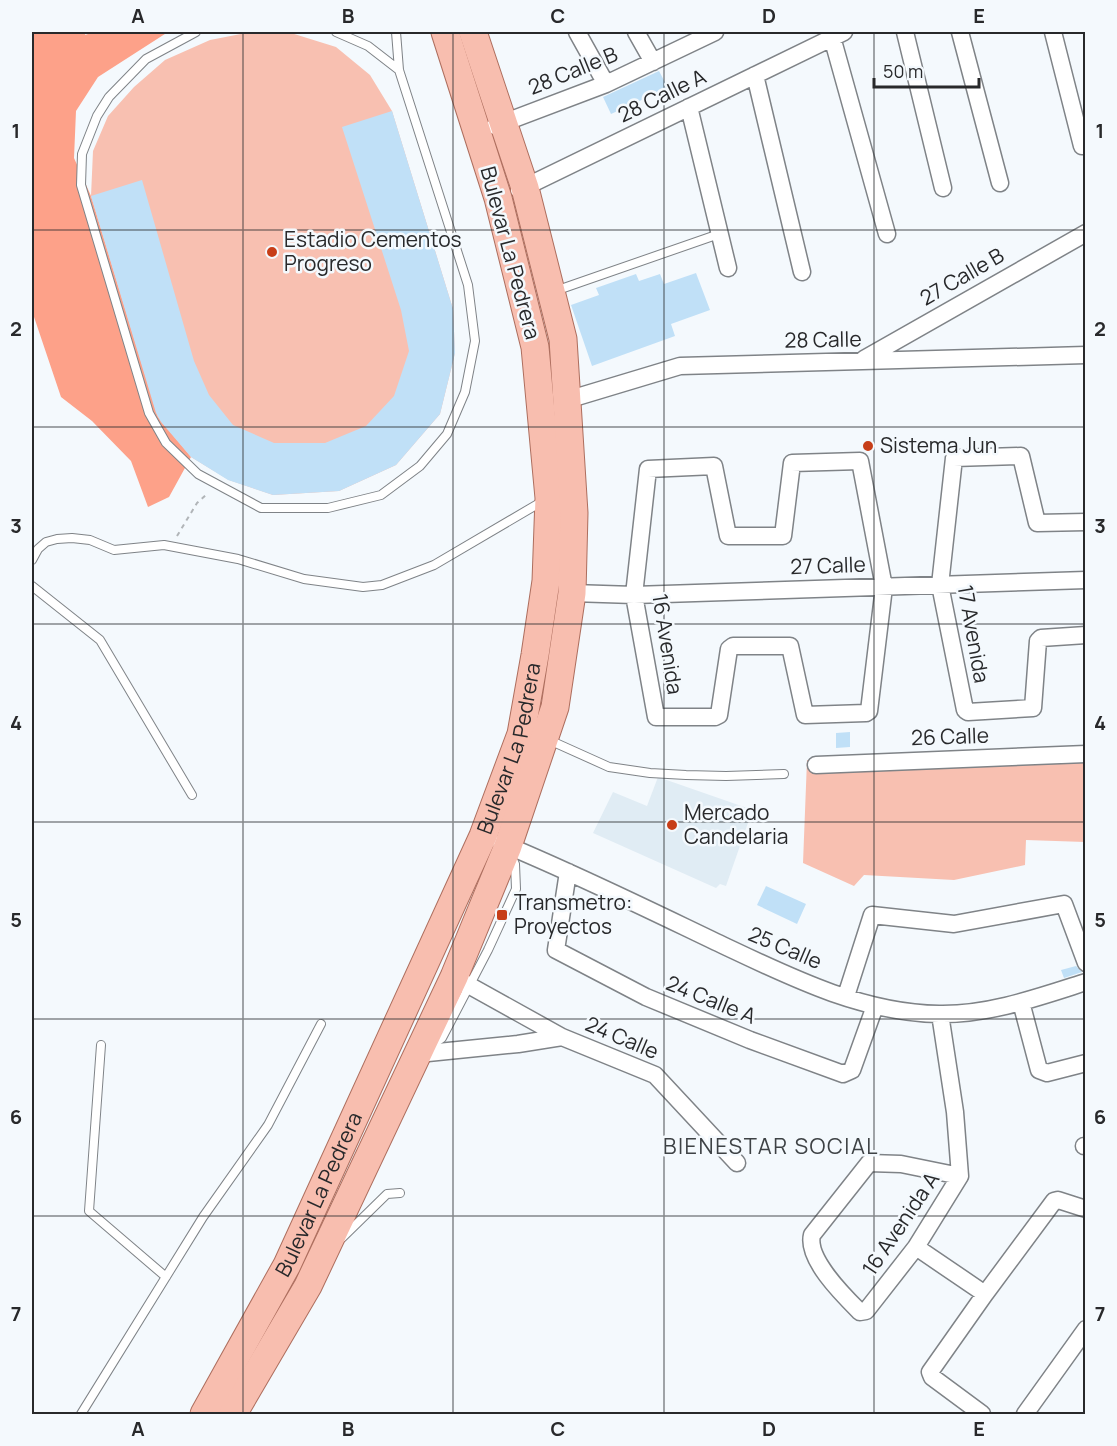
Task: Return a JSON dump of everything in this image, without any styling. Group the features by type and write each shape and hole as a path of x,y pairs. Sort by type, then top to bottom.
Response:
{"main road":[{"name":"Bulevar La Pedrera","path":"204,1414 287,1265 483,836 521,734 546,581 549,498 535,347 498,198 445,32"},
{"name":"Bulevar La Pedrera","path":"233,1414 308,1286 418,1054 462,981 555,707 572,593 574,513 563,339 525,188 473,32"}],"street":[{"path":"577,32 606,84"},
{"path":"636,32 652,62"},
{"name":"28 Calle B","path":"477,132 606,84 715,32"},
{"path":"905,32 943,188"},
{"path":"960,32 1000,183"},
{"path":"1053,32 1082,146"},
{"path":"838,34 887,234"},
{"name":"28 Calle A","path":"498,198 525,188 838,34"},
{"path":"755,75 802,272"},
{"path":"689,107 728,268"},
{"name":"27 Calle B","path":"861,361 1086,233"},
{"name":"28 Calle","path":"567,400 680,366 1086,355"},
{"name":"17 Avenida","path":"1086,522 1037,523 1021,456 954,458 940,585 964,710 968,712 1033,708 1038,641 1044,637 1086,635"},
{"name":"16 Avenida","path":"860,461 884,587 869,711 866,713 805,715 790,646 730,647 719,715 658,718 634,595 648,469 714,466 728,536 783,536 792,463 860,461"},
{"name":"27 Calle","path":"572,593 634,595 1086,580"},
{"name":"26 Calle","path":"816,765 1086,754"},
{"name":"25 Calle","path":"483,836 568,872 785,975 876,1006 940,1014 976,1011 1021,1002 1086,982"},
{"name":"24 Calle A","path":"568,872 556,948 646,997 750,1040 843,1074 852,1070 876,1006"},
{"path":"846,996 872,915 954,924 1064,904 1086,963"},
{"name":"24 Calle","path":"462,981 562,1037 655,1075 737,1163"},
{"path":"1021,1002 1039,1070 1047,1073 1086,1063"},
{"name":"16 Avenida A","path":"940,1014 955,1112 960,1176 916,1247 866,1311 860,1311 840,1292 826,1274 812,1251 812,1235 866,1165 873,1161 960,1176"},
{"name":"24 Calle","path":"418,1054 562,1037"},
{"path":"982,1414 932,1377 930,1372 1054,1202 1058,1200 1086,1209"},
{"path":"916,1247 985,1294"},
{"path":"1025,1414 1086,1329"}],"lane":[{"path":"196,32 147,59 109,97 98,116 82,154 81,185 149,413 166,443 198,474 261,508 327,508 381,495 420,466 447,434 465,392 475,341 468,285 399,70 396,32"},
{"path":"336,32 368,46 399,70"},
{"path":"552,292 719,234"},
{"path":"32,560 38,549 46,542 57,539 90,540 114,550 154,546 171,547 238,559 304,579 363,587 382,585 434,565 549,498"},
{"path":"32,586 100,640 192,795"},
{"path":"546,739 609,767 686,775 784,774"},
{"path":"81,1414 203,1216 267,1125 321,1024"},
{"path":"101,1045 89,1212 166,1277"},
{"path":"322,1257 387,1194 400,1193"}],"path":[{"path":"171,547 196,503 216,485"}],"shaded area":[{"path":"32,32 86,32 85,35 94,32 168,32 98,77 76,111 74,158 91,196 158,417 191,457 169,497 148,507 131,461 92,421 61,397 32,311"},
{"name":"Estadio Cementos Progreso","path":"246,33 291,33 336,47 370,75 392,111 453,309 455,353 440,414 396,465 339,491 273,495 229,480 191,457 158,417 91,196 93,151 108,116 134,87 165,60 210,40"},
{"path":"1085,750 1085,842 1026,840 1025,865 954,880 864,875 854,886 803,863 807,760"},
{"name":"Mercado Candelaria","path":"658,777 750,809 750,817 726,886 720,884 716,888 593,833 613,792 647,806"}],"building":[{"path":"659,71 668,88 611,114 603,97"},
{"path":"392,111 453,309 455,353 440,414 396,465 339,491 273,495 228,480 191,457 156,413 91,196 142,180 194,361 209,395 233,425 274,443 325,443 366,426 394,396 409,351 401,310 342,127"},
{"path":"696,273 710,310 671,324 675,336 592,366 571,305 599,295 596,288 636,274 639,281 660,274 664,284"},
{"path":"850,732 850,747 836,748 836,733"},
{"path":"766,886 806,904 797,924 757,905"},
{"path":"1076,966 1082,972 1064,978 1061,970"}],"place":[{"name":"Estadio Cementos Progreso","path":"272,252"},
{"name":"Sistema Jun","path":"868,446"},
{"name":"Mercado Candelaria","path":"672,825"},
{"name":"Transmetro: Proyectos","path":"502,915"}],"district":[{"name":"BIENESTAR SOCIAL","path":"771,1146"}]}
